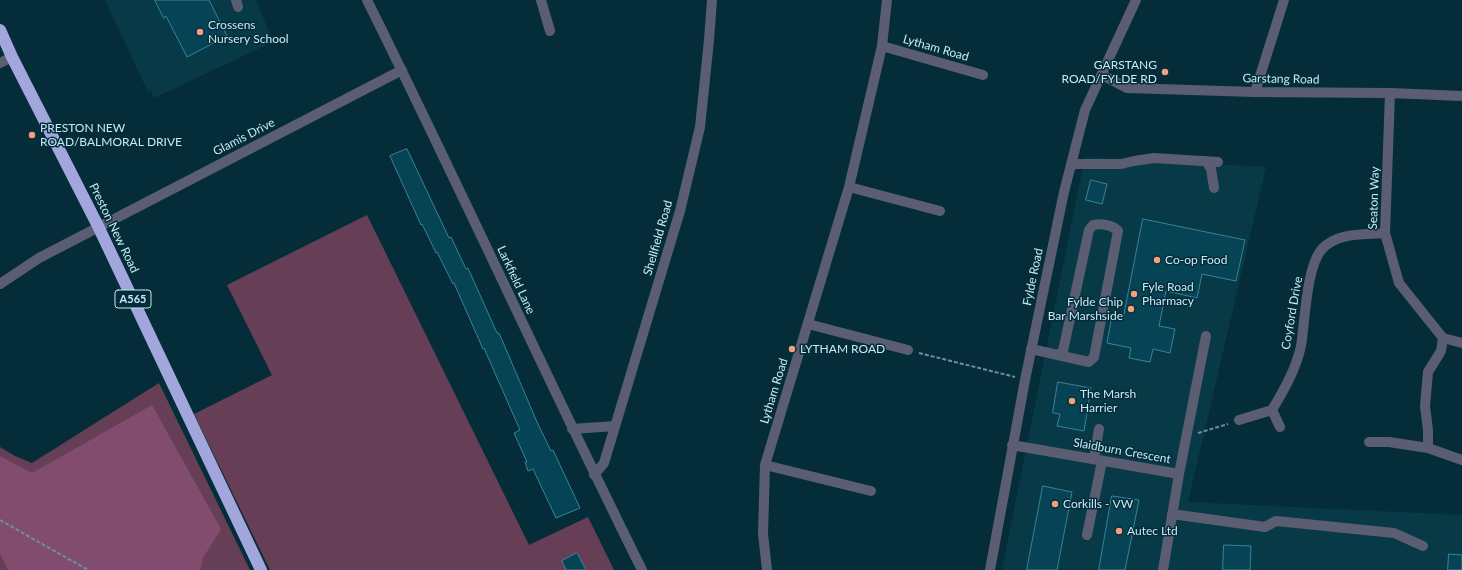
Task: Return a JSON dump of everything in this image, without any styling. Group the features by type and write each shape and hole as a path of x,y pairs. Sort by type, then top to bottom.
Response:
{"highway":[{"name":"Preston New Road","path":"0,30 12,57 98,226 261,570"}],"street":[{"name":"Larkfield Lane","path":"367,0 402,70 594,475 642,570"},
{"path":"541,0 550,31"},
{"name":"Shellfield Road","path":"594,475 604,463 680,211 700,127 710,40 712,0"},
{"name":"Lytham Road","path":"767,570 763,534 765,465 849,187 882,46 887,0"},
{"name":"Fylde Road","path":"990,570 1025,380 1064,192 1085,110 1136,0"},
{"path":"1255,92 1284,0"},
{"name":"Lytham Road","path":"882,46 982,75"},
{"path":"0,63 12,57"},
{"name":"Glamis Drive","path":"0,284 39,258 98,226 402,70"},
{"name":"Garstang Road","path":"1102,75 1127,88 1255,92 1390,93 1462,96"},
{"name":"Seaton Way","path":"1390,93 1385,233 1399,283 1443,338"},
{"path":"1072,164 1121,164 1154,158 1218,162"},
{"path":"1206,161 1211,169 1214,188"},
{"path":"849,187 940,211"},
{"path":"1032,349 1089,362 1094,357 1118,231 1115,227 1097,224 1093,225 1089,230 1063,351 1058,354"},
{"name":"Coyford Drive","path":"1272,410 1289,381 1300,348 1306,301 1314,262 1322,250 1343,236 1385,233"},
{"path":"808,324 908,350"},
{"path":"1179,474 1206,336"},
{"path":"1428,448 1428,430 1425,406 1428,372 1441,351 1443,338 1462,343"},
{"path":"1239,420 1272,410 1280,427"},
{"path":"572,429 615,426"},
{"path":"1087,535 1098,460 1100,429"},
{"path":"1368,442 1389,442 1428,448 1462,460"},
{"name":"Slaidburn Crescent","path":"1012,445 1179,474 1163,570"},
{"path":"765,465 871,491"},
{"path":"1172,514 1265,527 1276,521 1394,533 1423,546"}],"path":[{"path":"908,350 1025,380"},
{"path":"1186,437 1239,420"},
{"path":"0,520 88,570"}],"shaded area":[{"path":"105,0 256,0 273,42 154,98 151,91 148,92"},
{"path":"1085,157 1266,167 1188,502 1462,515 1462,570 1002,570"},
{"path":"367,215 529,545 588,517 614,570 270,570 194,414 272,375 227,285"},
{"path":"159,383 250,570 0,570 0,447 15,456 32,463"},
{"path":"152,405 221,529 203,558 200,570 8,570 0,553 0,456 32,473"}],"building":[{"name":"Crossens Nursery School","path":"155,0 209,0 227,36 187,57 166,16 164,18"},
{"path":"407,149 449,238 451,237 466,269 468,268 497,333 499,333 537,422 551,451 553,450 580,508 556,518 533,469 528,471 525,462 527,462 514,433 520,430 454,283 453,284 437,252 436,253 422,224 421,225 390,156"},
{"path":"1091,180 1107,184 1102,204 1086,200"},
{"path":"1143,219 1245,240 1236,281 1202,274 1197,298 1166,291 1159,326 1175,329 1170,353 1153,349 1150,362 1129,358 1131,348 1107,343 1112,315 1123,317"},
{"name":"The Marsh Harrier","path":"1058,382 1091,388 1084,431 1057,426 1060,414 1053,413"},
{"path":"1043,486 1072,492 1057,570 1027,570"},
{"name":"Autec Ltd","path":"1112,496 1139,500 1125,570 1099,570"},
{"path":"1224,545 1251,546 1250,570 1223,570"},
{"path":"577,553 586,570 566,570 562,561"},
{"path":"1449,554 1462,555 1462,570 1448,570"}],"place":[{"name":"Crossens Nursery School","path":"200,32"},
{"name":"GARSTANG ROAD/FYLDE RD","path":"1165,72"},
{"name":"PRESTON NEW ROAD/BALMORAL DRIVE","path":"32,135"},
{"name":"Co-op Food","path":"1157,260"},
{"name":"Fyle Road Pharmacy","path":"1134,294"},
{"name":"Fylde Chip Bar Marshside","path":"1131,309"},
{"name":"LYTHAM ROAD","path":"792,349"},
{"name":"The Marsh Harrier","path":"1072,401"},
{"name":"Corkills - VW","path":"1055,504"},
{"name":"Autec Ltd","path":"1119,531"}]}
